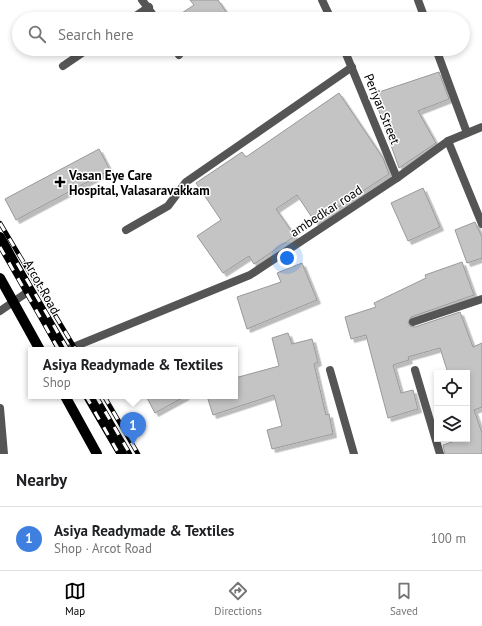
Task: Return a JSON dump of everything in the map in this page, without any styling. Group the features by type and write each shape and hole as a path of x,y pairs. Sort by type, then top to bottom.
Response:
{"main road":[{"name":"Arcot Road","path":"0,237 60,347"},
{"path":"0,278 38,347"},
{"path":"67,399 97,454"},
{"path":"90,399 122,454"}],"street":[{"path":"142,0 151,12"},
{"path":"322,0 328,12"},
{"path":"418,0 422,12"},
{"path":"141,12 148,7"},
{"path":"63,66 78,56"},
{"name":"Periyar Street","path":"347,56 397,178"},
{"path":"439,56 467,133"},
{"path":"126,230 168,206 186,182 352,67"},
{"name":"ambedkar road","path":"73,347 250,275 397,178 448,141 482,127"},
{"path":"448,141 478,205 482,224"},
{"path":"0,311 29,291"},
{"path":"413,322 482,299"},
{"path":"330,370 354,454"},
{"path":"415,370 440,454"},
{"path":"0,408 4,454"}],"building":[{"path":"190,0 218,0 226,12 184,12 194,5"},
{"path":"439,72 449,99 418,111 436,143 399,168 373,94"},
{"path":"339,93 383,158 389,174 315,222 297,195 276,209 295,236 254,264 249,256 223,273 197,236 221,220 196,183 242,152 246,157"},
{"path":"99,149 110,170 16,220 5,199"},
{"path":"423,188 440,227 408,241 391,203"},
{"path":"475,222 482,237 482,258 467,263 455,230"},
{"path":"462,262 474,295 411,317 408,323 410,326 415,327 460,312 473,347 482,343 482,407 474,410 482,433 482,454 445,454 443,445 452,442 470,442 470,370 447,370 440,348 408,357 409,360 393,365 401,393 413,390 418,409 388,418 366,335 351,339 345,317 376,307 374,303 426,278 425,275"},
{"path":"302,263 317,300 247,329 237,297 281,282 277,273"},
{"path":"288,333 292,344 312,339 318,362 314,364 326,415 329,414 333,434 272,449 267,430 282,426 274,395 213,415 208,399 238,399 238,377 279,366 272,338"},
{"path":"148,399 181,399 155,413"}],"railway":[{"path":"0,223 74,347"},
{"path":"0,247 57,347"},
{"path":"17,263 66,347"},
{"path":"88,399 119,454"},
{"path":"98,399 130,454"},
{"path":"106,399 138,454"}],"place":[{"name":"Vasan Eye Care Hospital, Valasaravakkam","path":"60,182"},
{"name":"Asiya Readymade & Textiles","path":"133,445"}]}
